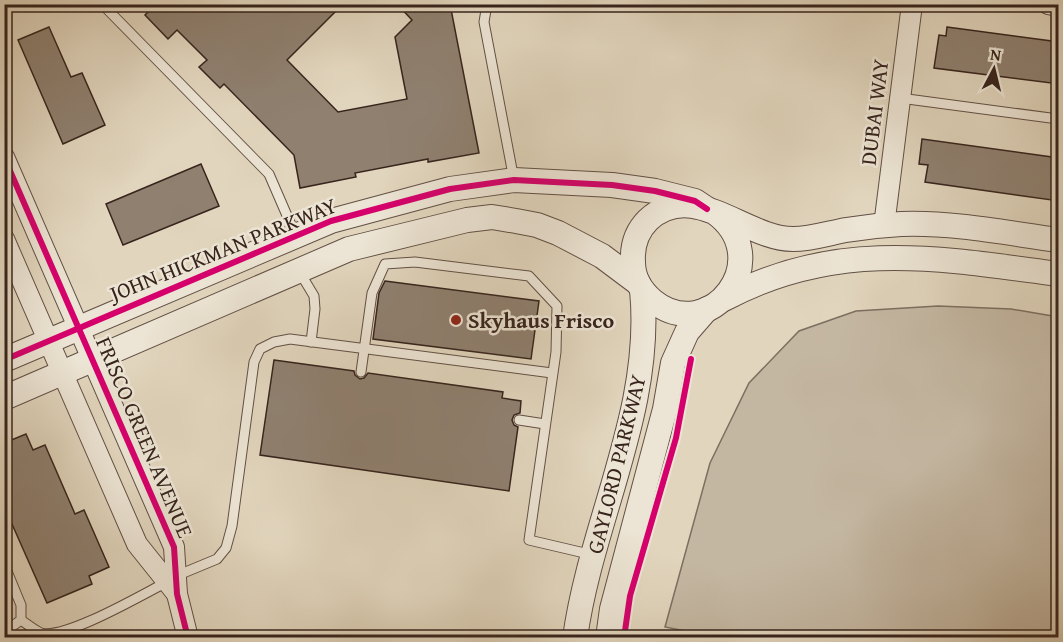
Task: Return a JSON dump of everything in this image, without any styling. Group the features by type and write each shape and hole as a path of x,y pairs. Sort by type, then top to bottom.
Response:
{"street":[{"name":"DUBAI WAY","path":"884,226 912,4"},
{"path":"1048,4 1059,6"},
{"name":"FRISCO GREEN AVENUE","path":"4,157 174,547 173,584 188,638"},
{"name":"JOHN HICKMAN PARKWAY","path":"4,360 331,221 450,189 514,180 612,185 655,191 695,201 711,211 786,239 884,226 952,226 1059,240"},
{"path":"640,286 633,268 633,253 636,238 644,225 662,210 692,205 711,211 730,227 741,254 738,276 731,289 714,304"},
{"path":"4,398 349,249 467,220 492,218 537,225 558,233 602,256 640,286 653,301 675,312 692,312 787,273 863,258 920,257 1059,274"},
{"name":"FRISCO GREEN AVENUE","path":"4,239 137,544 173,584"},
{"name":"GAYLORD PARKWAY","path":"575,638 580,602 635,404 642,361 645,318 640,286"},
{"name":"GAYLORD PARKWAY","path":"608,638 612,609 664,409 673,363 687,333 714,304"},
{"path":"593,555 624,561"}],"lane":[{"path":"102,4 269,174 296,236"},
{"path":"487,4 484,22 514,180"},
{"path":"900,98 1059,119"},
{"path":"361,372 372,293 386,264 415,262 529,276 557,306 555,352 529,540 593,555"},
{"path":"299,271 314,296 315,309 311,342"},
{"path":"21,620 42,633 55,634 81,625 173,584 217,559 226,548 232,526 254,362 260,349 274,342 290,339 552,373"},
{"path":"519,420 545,424"},
{"path":"4,564 21,605 21,620"},
{"path":"4,632 21,620"}],"shaded area":[{"path":"938,306 1011,309 1058,317 1058,637 720,638 665,627 710,463 749,383 799,331 856,311"}],"building":[{"path":"141,4 343,4 287,60 338,112 407,99 395,37 412,20 397,4 450,4 479,153 428,162 428,159 355,173 356,177 300,188 294,155 224,84 220,88 199,67 207,60 177,30 168,39 145,15 148,12"},
{"path":"49,27 71,77 82,73 105,125 63,144 18,40"},
{"path":"947,27 1059,42 1059,84 934,68 939,35 946,36"},
{"path":"922,139 1059,158 1059,201 925,182 928,165 919,164"},
{"path":"201,164 219,206 123,245 106,204"},
{"name":"Skyhaus Frisco","path":"385,281 539,301 531,359 373,339 379,293"},
{"path":"274,360 354,371 360,379 368,373 503,392 502,398 521,401 520,413 514,415 512,420 518,427 509,491 260,455"},
{"path":"26,434 33,450 45,445 75,514 84,510 109,567 89,576 92,584 47,603 4,506 4,443"}],"cycle path":[{"path":"4,157 174,547 177,594 188,638"},
{"path":"4,360 331,221 450,189 514,180 612,185 655,191 695,201 707,209"},
{"path":"624,638 630,596 676,438 691,359"}],"place":[{"name":"Skyhaus Frisco","path":"456,320"}]}
